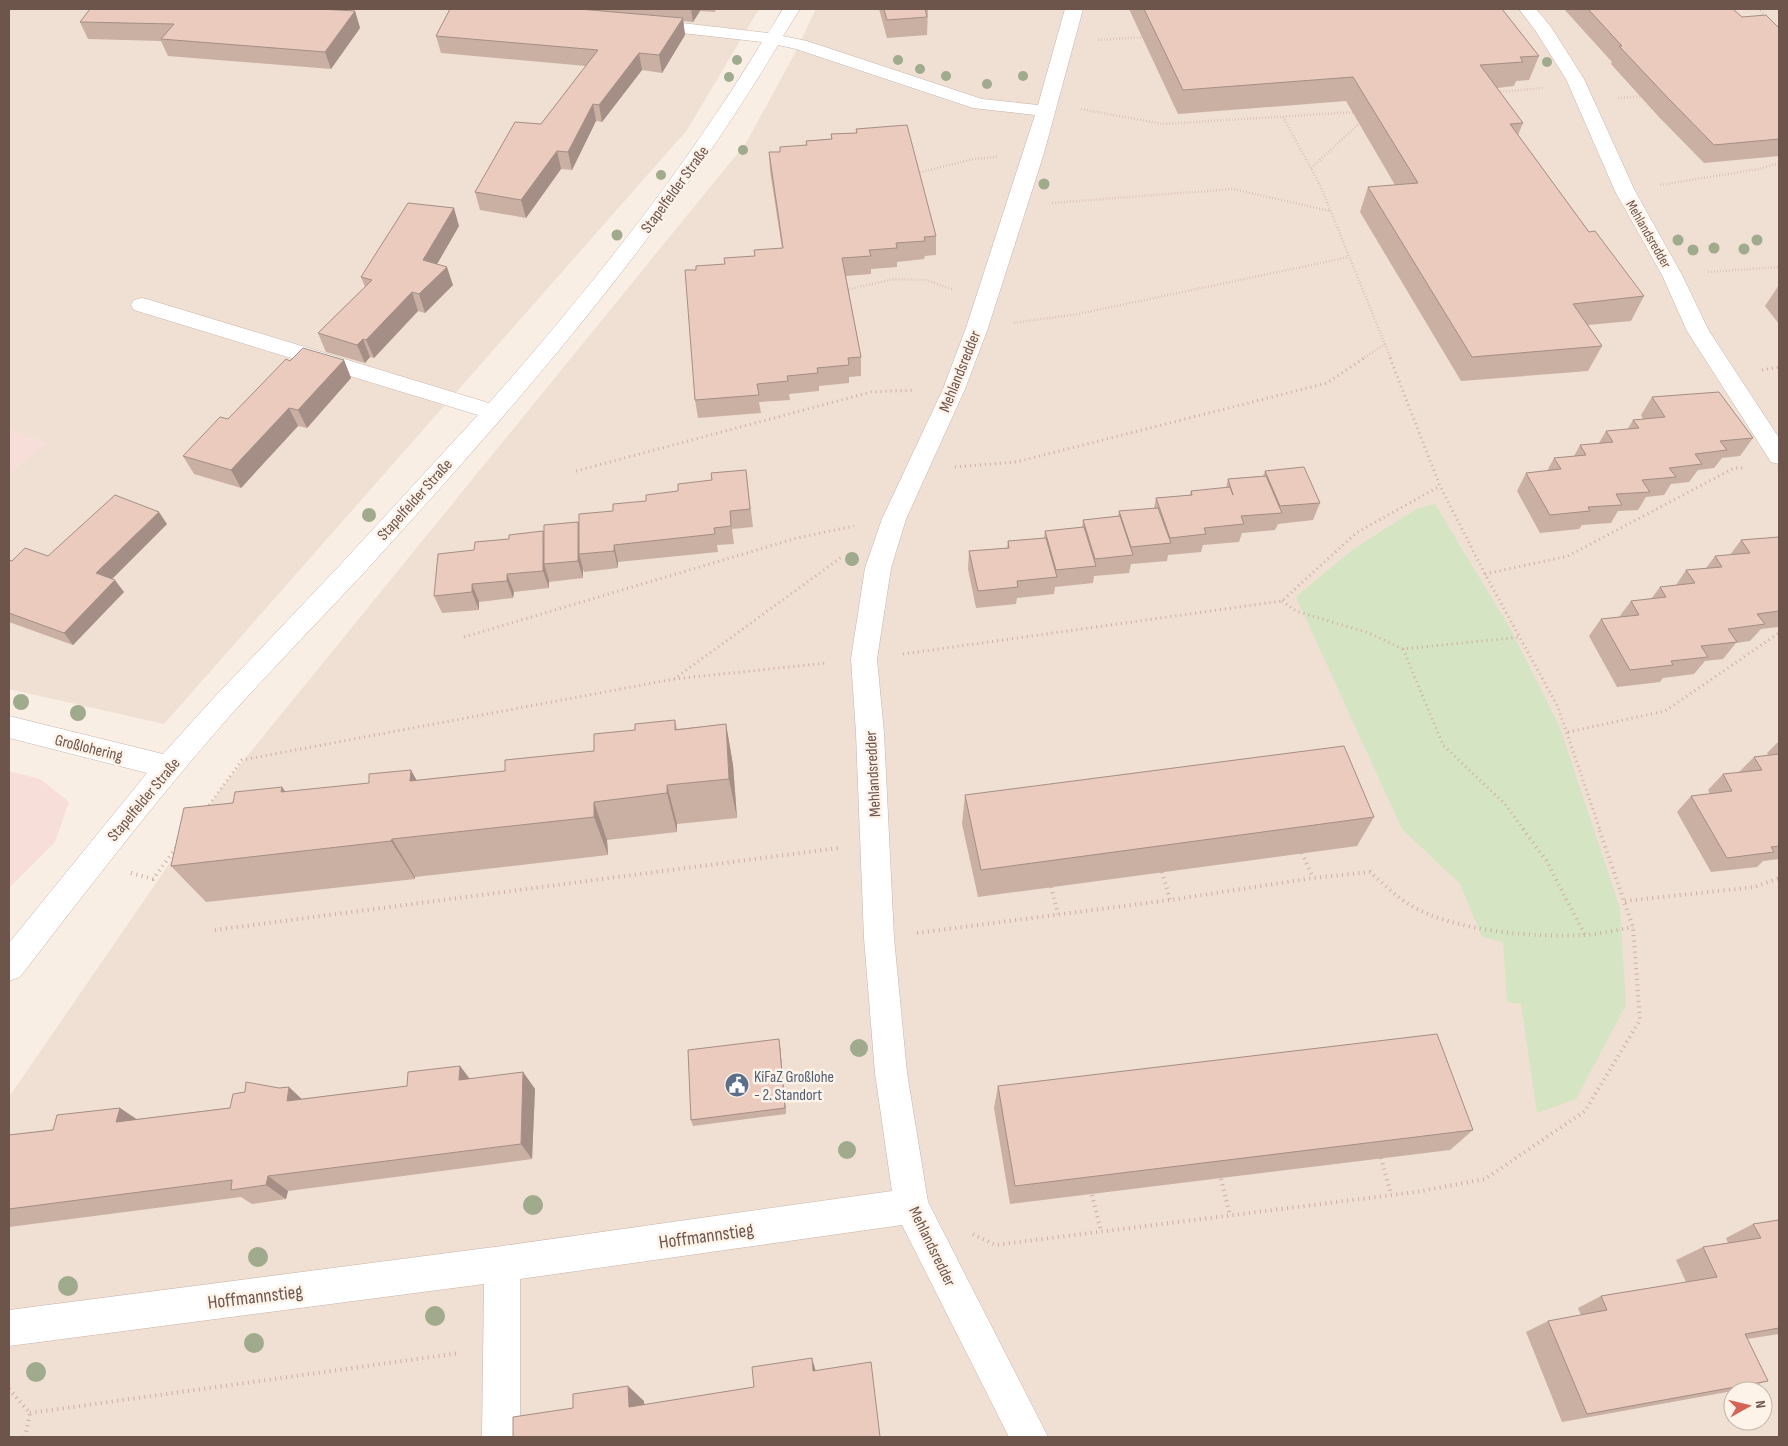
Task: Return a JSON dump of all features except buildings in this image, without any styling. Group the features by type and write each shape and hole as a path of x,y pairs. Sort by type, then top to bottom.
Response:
{"street":[{"name":"Stapelfelder Straße","path":"9,967 90,863 201,730 271,653 349,572 586,305 670,196 748,82 791,9"},
{"name":"Mehlandsredder","path":"1029,1437 911,1206 891,1073 879,938 876,844 864,659 878,568 894,519 954,389 977,328 1034,153 1074,9"},
{"name":"Mehlandsredder","path":"1527,9 1542,27 1575,79 1625,191 1672,275 1698,331 1779,456"},
{"path":"631,23 740,32 774,39 801,45 980,104 1045,111"},
{"path":"142,305 493,412"},
{"name":"Großlohering","path":"9,727 170,767"},
{"name":"Hoffmannstieg","path":"9,1328 502,1264 911,1206"},
{"path":"500,1437 502,1264"}],"path":[{"path":"1758,9 1772,22"},
{"path":"1062,47 1097,40 1145,36"},
{"path":"1492,92 1538,89 1575,79"},
{"path":"1585,101 1644,96"},
{"path":"1045,111 1066,107 1164,124 1362,111"},
{"path":"970,1233 995,1244 1416,1192 1485,1178 1585,1111 1640,1020 1633,927 1568,732 1558,707 1485,574 1440,486 1386,344 1320,185 1283,117"},
{"path":"1311,168 1361,121"},
{"path":"917,173 973,159 1034,153"},
{"path":"1625,191 1759,169 1779,163"},
{"path":"1016,206 1233,189 1330,212"},
{"path":"977,328 1078,314 1349,257"},
{"path":"1672,275 1779,267"},
{"path":"846,290 894,279 926,280 986,301"},
{"path":"915,471 1016,462 1327,383 1386,344"},
{"path":"576,471 871,392 954,389"},
{"path":"1485,574 1568,556 1734,468 1752,467"},
{"path":"200,816 242,760 674,679 864,659 1282,601 1356,533 1440,486"},
{"path":"464,637 797,538 894,519"},
{"path":"674,679 894,519"},
{"path":"1282,601 1296,611 1369,633 1403,649 1521,637"},
{"path":"1568,732 1665,710 1779,633"},
{"path":"1403,649 1444,745 1504,804 1546,860 1584,935"},
{"path":"215,930 876,844"},
{"path":"90,863 153,879 177,847"},
{"path":"1302,853 1312,878"},
{"path":"1162,872 1170,900"},
{"path":"879,938 1170,900 1312,878 1370,872 1413,906 1438,917 1496,930 1552,936 1584,935 1633,927"},
{"path":"1624,901 1755,887 1779,878"},
{"path":"1051,887 1058,914"},
{"path":"1381,1158 1391,1194"},
{"path":"1221,1179 1230,1215"},
{"path":"1092,1195 1101,1231"},
{"path":"30,1413 501,1347"},
{"path":"9,1389 30,1413"},
{"path":"25,1437 30,1413"}],"shaded area":[{"path":"9,9 759,9 687,130 164,724 9,689 9,474 47,443 9,429"},
{"path":"816,9 1779,9 1779,1437 9,1437 9,1097 222,787 746,143 794,55"},
{"path":"9,429 48,443 9,474"},
{"path":"9,771 40,779 69,802 55,842 9,888"}],"green space":[{"path":"1435,504 1511,630 1559,725 1620,908 1626,1005 1576,1099 1537,1113 1521,1004 1507,1002 1503,942 1482,937 1460,884 1402,829 1296,597 1352,550 1416,509"}],"place":[{"name":"KiFaZ Großlohe - 2. Standort","path":"737,1085"}]}
